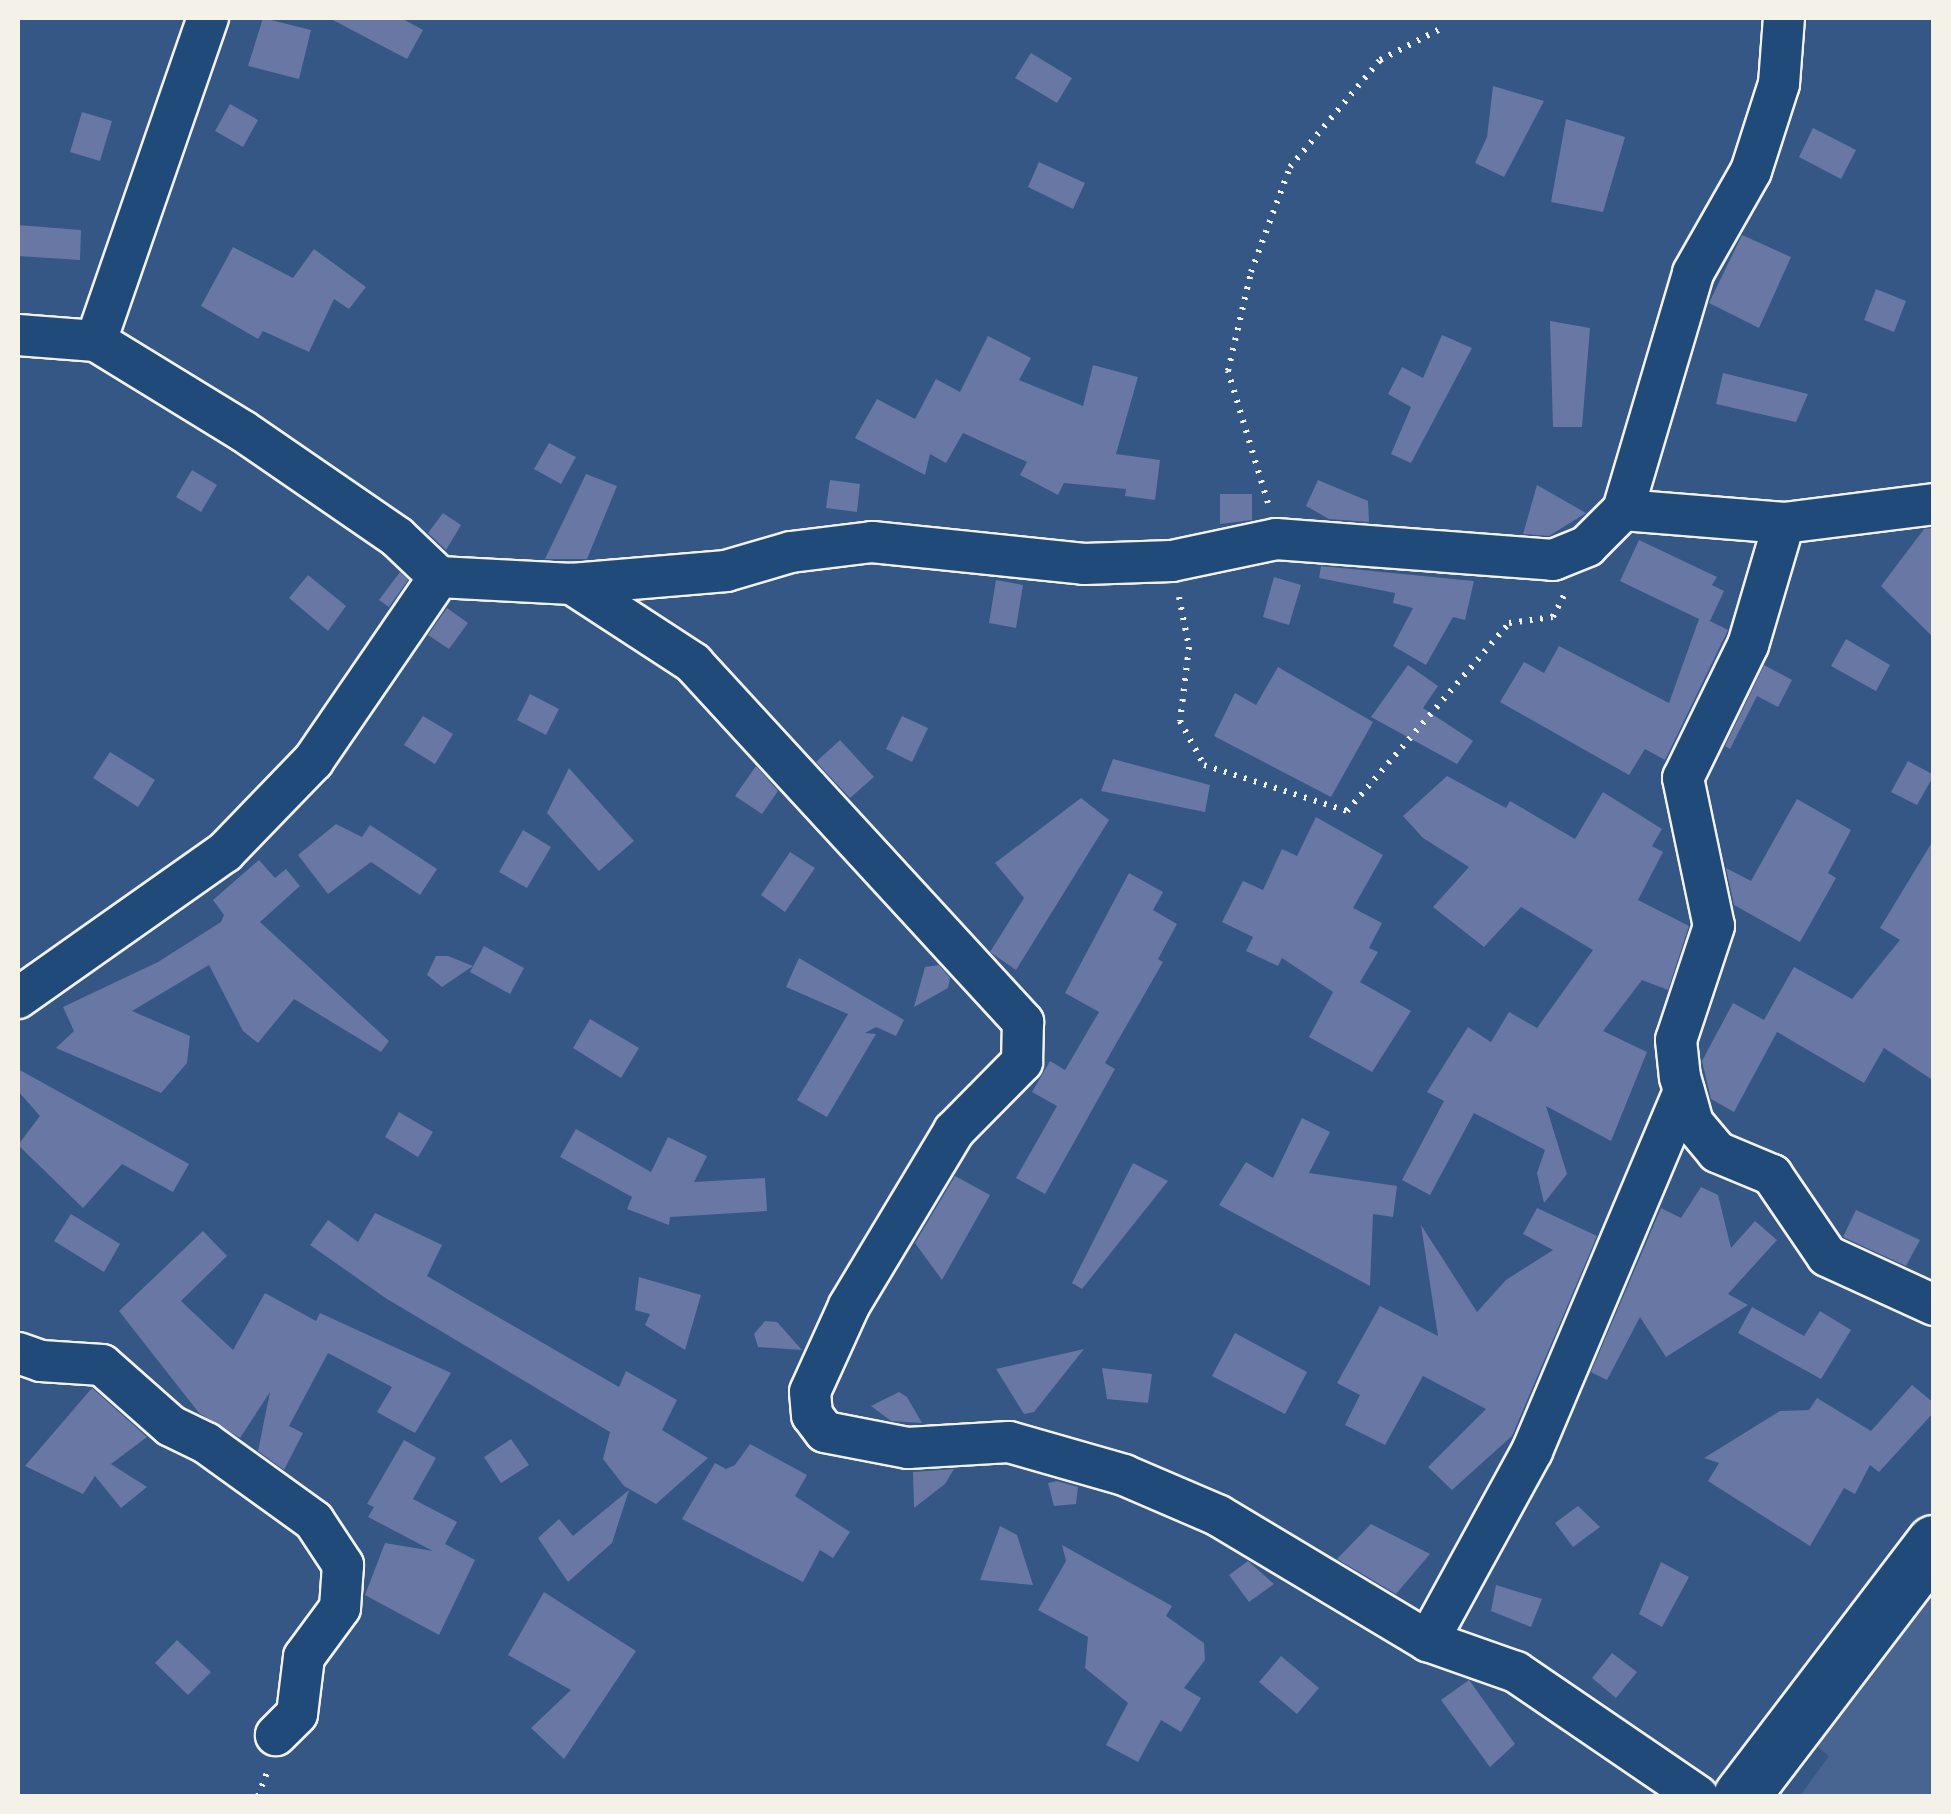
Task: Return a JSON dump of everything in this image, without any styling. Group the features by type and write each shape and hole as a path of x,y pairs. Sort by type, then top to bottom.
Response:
{"main road":[{"path":"1741,1796 1934,1543"}],"street":[{"path":"96,341 208,18"},
{"path":"18,335 96,341 243,431 397,537 440,577 572,584 726,571 791,552 872,542 1023,561 1172,561 1276,539 1509,561 1552,560 1587,546 1623,510 1693,273 1751,171 1778,84 1784,18"},
{"path":"1623,510 1784,522 1934,504"},
{"path":"1784,522 1748,645 1683,778 1714,926 1676,1040 1684,1092 1694,1123 1717,1152 1772,1175 1827,1256 1934,1305"},
{"path":"18,998 224,852 313,761 440,577"},
{"path":"572,584 693,663 1023,1022 1022,1062 954,1132 849,1306 810,1392 812,1415 825,1432 908,1448 1010,1442 1124,1476 1219,1516 1428,1641 1516,1672 1698,1796"},
{"path":"1428,1641 1532,1451 1684,1092"},
{"path":"18,1353 102,1365 170,1426 206,1442 314,1521 342,1565 340,1608 304,1658 297,1714 276,1734"}],"path":[{"path":"1276,539 1228,370 1251,272 1290,167 1380,60 1444,27"},
{"path":"1172,561 1189,647 1180,721 1204,765 1347,811 1509,624 1553,617 1587,546"}],"shaded area":[{"path":"1933,1530 1933,1796 1800,1796 1829,1756 1793,1727"}],"building":[{"path":"263,18 311,30 299,79 248,66"},
{"path":"329,18 401,18 423,30 407,59"},
{"path":"1031,53 1072,78 1057,103 1015,78"},
{"path":"1493,86 1544,101 1504,177 1475,163 1487,137"},
{"path":"230,104 258,120 243,147 215,131"},
{"path":"82,112 112,121 100,161 70,152"},
{"path":"1566,119 1625,137 1603,212 1551,202"},
{"path":"1813,128 1856,150 1841,179 1799,157"},
{"path":"1039,162 1085,183 1073,209 1028,187"},
{"path":"18,225 81,230 80,260 18,256"},
{"path":"1742,235 1791,257 1759,328 1709,303"},
{"path":"233,247 293,278 314,249 366,287 349,309 334,299 309,352 263,331 258,339 201,306"},
{"path":"1876,289 1906,301 1894,332 1864,320"},
{"path":"1550,321 1590,328 1582,427 1553,427"},
{"path":"1442,335 1472,348 1411,463 1391,454 1411,407 1388,394 1402,367 1423,378"},
{"path":"988,336 1031,358 1019,380 1083,406 1093,365 1138,377 1116,454 1160,460 1155,500 1125,496 1126,489 1064,483 1058,495 1020,475 1027,462 963,433 946,463 930,454 925,475 855,438 877,399 915,419 936,379 960,392"},
{"path":"1723,373 1808,394 1796,422 1716,404"},
{"path":"549,443 576,457 561,484 534,469"},
{"path":"192,470 217,485 201,512 176,497"},
{"path":"586,474 617,486 587,559 545,559"},
{"path":"830,480 860,484 857,512 826,508"},
{"path":"1318,480 1368,501 1369,522 1329,519 1306,506"},
{"path":"1537,485 1586,513 1549,536 1523,534"},
{"path":"1220,494 1252,494 1252,520 1220,524"},
{"path":"443,513 461,525 446,550 428,533"},
{"path":"1934,528 1934,638 1881,586 1924,529"},
{"path":"1639,540 1717,577 1712,585 1724,591 1710,621 1728,630 1665,760 1645,749 1629,775 1500,702 1524,662 1544,673 1559,646 1669,703 1699,619 1620,581"},
{"path":"1321,566 1474,581 1465,620 1453,617 1426,665 1393,646 1413,608 1393,603 1395,593 1319,578"},
{"path":"400,572 408,580 389,607 379,600"},
{"path":"308,575 346,606 328,631 289,598"},
{"path":"1274,577 1301,585 1289,625 1263,617"},
{"path":"996,580 1023,585 1016,628 989,623"},
{"path":"447,608 468,623 449,649 428,635"},
{"path":"1846,639 1890,665 1876,691 1831,666"},
{"path":"1408,665 1438,686 1423,708 1473,741 1457,764 1371,717"},
{"path":"1764,665 1792,680 1778,707 1757,696 1730,749 1725,746"},
{"path":"1278,667 1373,722 1331,797 1214,736 1235,693 1256,705"},
{"path":"530,694 559,709 546,735 517,720"},
{"path":"423,716 453,734 435,764 404,745"},
{"path":"902,716 928,728 912,762 886,749"},
{"path":"840,740 874,777 850,798 816,762"},
{"path":"110,752 155,780 138,807 93,778"},
{"path":"1113,759 1210,785 1205,812 1101,791"},
{"path":"1908,761 1934,775 1917,805 1891,792"},
{"path":"756,766 778,791 762,814 735,796"},
{"path":"569,768 634,841 599,871 547,813"},
{"path":"1447,776 1506,808 1510,801 1575,839 1603,792 1662,829 1652,846 1663,852 1638,900 1689,926 1668,990 1642,980 1603,1031 1647,1052 1611,1141 1546,1106 1567,1174 1544,1203 1537,1173 1545,1150 1474,1113 1430,1195 1402,1180 1444,1101 1427,1092 1468,1027 1491,1042 1509,1012 1537,1028 1593,950 1521,907 1484,947 1433,907 1469,867 1423,838 1403,816"},
{"path":"1081,798 1109,820 1016,970 990,952 1024,898 995,863"},
{"path":"1797,799 1851,830 1828,873 1836,878 1800,942 1734,905 1726,868 1751,881"},
{"path":"1316,817 1383,855 1353,908 1382,923 1369,948 1378,952 1360,982 1411,1011 1372,1072 1309,1037 1333,992 1282,958 1278,966 1246,951 1253,937 1222,922 1243,881 1263,890 1282,849 1297,856"},
{"path":"336,824 362,837 370,825 437,869 420,895 371,862 328,894 298,855"},
{"path":"523,830 551,847 527,888 499,872"},
{"path":"1934,839 1934,1081 1884,1048 1864,1083 1777,1032 1734,1112 1711,1099 1702,1061 1733,1003 1764,1020 1794,967 1852,999 1900,940 1880,928"},
{"path":"790,852 815,868 785,912 761,895"},
{"path":"259,860 275,878 286,869 300,886 260,922 389,1041 381,1052 294,999 258,1043 243,1031 209,965 132,1011 190,1036 187,1063 161,1093 56,1048 74,1031 63,1007 158,962 221,922 224,915 213,900"},
{"path":"1129,873 1163,892 1153,910 1177,924 1158,959 1163,962 1105,1063 1115,1069 1045,1194 1016,1178 1057,1106 1032,1092 1050,1061 1065,1070 1099,1012 1065,993"},
{"path":"484,946 524,968 510,994 470,972"},
{"path":"436,956 448,956 473,966 442,987 427,975"},
{"path":"799,958 904,1020 896,1036 876,1027 865,1033 876,1034 827,1117 797,1100 848,1014 786,987"},
{"path":"939,965 950,978 948,988 914,1007 925,967"},
{"path":"590,1019 639,1048 621,1078 573,1048"},
{"path":"18,1069 189,1164 173,1192 122,1164 83,1208 18,1145 40,1116 18,1091"},
{"path":"399,1112 433,1132 418,1157 385,1137"},
{"path":"1302,1118 1330,1132 1309,1173 1397,1186 1393,1217 1373,1214 1370,1286 1219,1205 1246,1162 1273,1178"},
{"path":"576,1129 651,1172 668,1137 707,1156 694,1182 765,1178 767,1211 670,1217 669,1225 627,1209 632,1197 560,1157"},
{"path":"1133,1163 1168,1181 1082,1289 1072,1283"},
{"path":"955,1176 990,1195 942,1280 915,1243"},
{"path":"1701,1187 1718,1195 1731,1248 1755,1221 1777,1240 1728,1294 1748,1305 1666,1357 1640,1317 1607,1380 1591,1372 1661,1208 1681,1218"},
{"path":"1537,1208 1597,1236 1512,1436 1452,1490 1428,1467 1486,1409 1423,1376 1385,1445 1345,1425 1360,1395 1337,1383 1380,1306 1438,1336 1421,1225 1477,1312 1506,1280 1553,1250 1523,1234"},
{"path":"1856,1210 1920,1240 1906,1266 1843,1237"},
{"path":"375,1213 442,1245 427,1276 619,1387 626,1371 677,1400 662,1430 708,1458 656,1504 624,1486 603,1459 610,1432 387,1299 310,1245 328,1220 358,1242"},
{"path":"71,1214 120,1244 104,1272 54,1241"},
{"path":"203,1231 227,1256 181,1301 233,1350 265,1293 316,1321 320,1313 451,1373 415,1433 377,1412 392,1387 328,1353 289,1426 303,1433 284,1470 258,1451 270,1392 240,1438 199,1413 119,1311"},
{"path":"639,1277 701,1295 685,1350 645,1325 650,1314 635,1310"},
{"path":"1752,1307 1804,1336 1820,1311 1851,1330 1821,1379 1738,1333"},
{"path":"765,1321 777,1322 802,1350 758,1347 754,1334"},
{"path":"1235,1333 1307,1372 1285,1414 1212,1376"},
{"path":"1084,1349 1034,1412 1024,1414 996,1369"},
{"path":"1102,1368 1152,1374 1148,1403 1107,1399"},
{"path":"1912,1385 1934,1403 1934,1412 1879,1472 1870,1465 1855,1494 1844,1488 1810,1546 1708,1481 1719,1463 1704,1458 1780,1411 1809,1410 1817,1398 1871,1431"},
{"path":"92,1388 147,1437 111,1464 147,1487 121,1508 95,1476 83,1494 25,1466"},
{"path":"899,1392 907,1397 922,1423 891,1421 871,1406"},
{"path":"511,1439 529,1465 501,1483 484,1457"},
{"path":"404,1440 436,1458 413,1499 457,1522 445,1544 475,1560 439,1635 365,1595 385,1543 433,1551 368,1517 374,1507 367,1504"},
{"path":"750,1444 807,1475 795,1496 850,1532 833,1558 820,1550 803,1582 682,1519 715,1463 726,1469 735,1465"},
{"path":"954,1469 945,1484 914,1508 913,1472"},
{"path":"1057,1481 1078,1487 1076,1504 1054,1506 1048,1483"},
{"path":"629,1490 612,1543 568,1582 538,1538 559,1519 573,1536"},
{"path":"1578,1506 1600,1527 1573,1547 1555,1523"},
{"path":"1371,1524 1430,1554 1396,1594 1337,1559"},
{"path":"1000,1526 1017,1535 1033,1585 980,1580"},
{"path":"1062,1545 1172,1606 1166,1616 1204,1643 1205,1660 1184,1688 1201,1698 1181,1732 1161,1720 1138,1762 1106,1745 1128,1703 1085,1668 1088,1637 1038,1610 1066,1561"},
{"path":"1248,1561 1274,1584 1249,1602 1229,1575"},
{"path":"1661,1562 1689,1577 1662,1627 1639,1614"},
{"path":"1496,1585 1542,1599 1531,1627 1491,1611"},
{"path":"544,1592 636,1651 564,1759 531,1728 571,1690 508,1655"},
{"path":"177,1640 211,1672 188,1695 155,1663"},
{"path":"1612,1653 1637,1672 1616,1698 1592,1678"},
{"path":"1281,1656 1319,1688 1297,1714 1259,1682"},
{"path":"1469,1680 1515,1744 1490,1767 1441,1700"}]}
